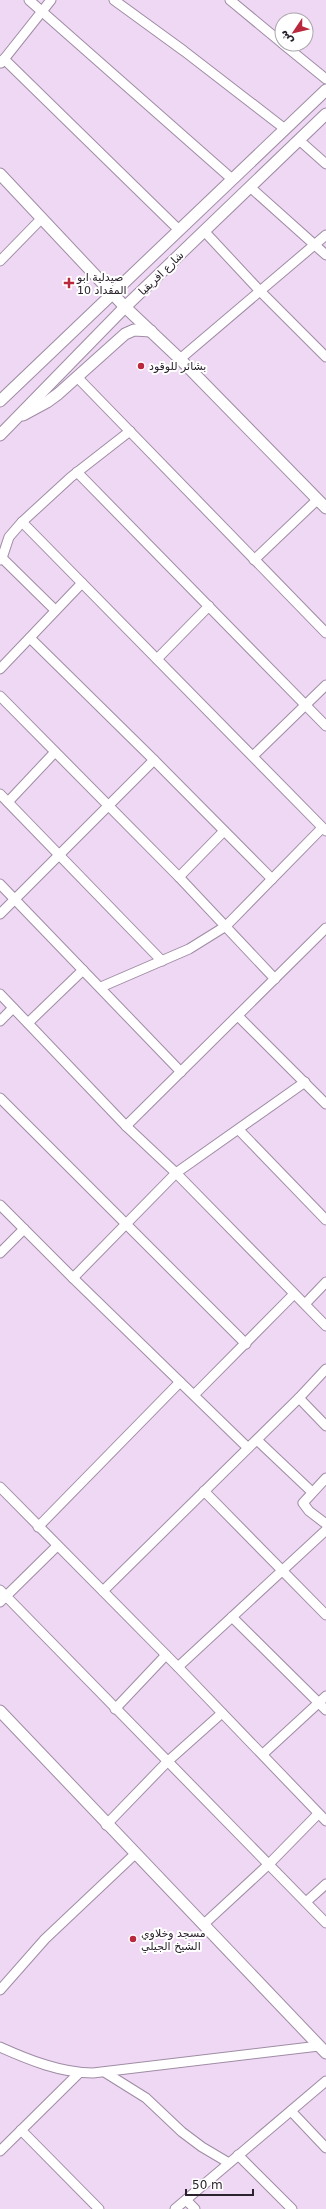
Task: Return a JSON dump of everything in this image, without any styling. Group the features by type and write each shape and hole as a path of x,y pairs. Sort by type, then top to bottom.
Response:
{"street":[{"path":"29,0 232,179"},
{"path":"51,0 2,62 179,230"},
{"path":"114,0 285,128"},
{"path":"230,0 274,37"},
{"path":"293,52 326,79"},
{"name":"شارع افريقيا","path":"0,401 326,90"},
{"name":"شارع افريقيا","path":"0,435 125,307 326,114"},
{"path":"299,140 326,164"},
{"path":"0,174 125,307 180,359 323,505 254,560"},
{"path":"250,187 326,255"},
{"path":"0,261 42,218"},
{"path":"204,231 259,290 326,357"},
{"path":"180,359 259,290 326,235"},
{"path":"17,418 47,402 125,334 134,330 151,331"},
{"path":"76,377 326,633"},
{"path":"55,610 1,559 9,537 22,522 77,472 130,431"},
{"path":"77,472 326,726"},
{"path":"22,522 324,830 272,879 226,926 197,945 101,987"},
{"path":"0,669 82,583"},
{"path":"157,659 209,606"},
{"path":"30,638 272,879"},
{"path":"253,756 326,685"},
{"path":"0,696 179,877 275,978"},
{"path":"8,802 55,752"},
{"path":"0,914 109,807 154,760"},
{"path":"0,794 162,961"},
{"path":"179,877 224,831"},
{"path":"0,884 101,987 181,1072"},
{"path":"126,1126 326,928"},
{"path":"28,1023 83,970"},
{"path":"0,994 126,1126 176,1174 326,1326"},
{"path":"0,1021 13,1008"},
{"path":"238,1016 326,1104"},
{"path":"72,1278 125,1223 176,1174 305,1082"},
{"path":"0,1098 246,1344"},
{"path":"239,1130 326,1220"},
{"path":"0,1205 72,1278 248,1448"},
{"path":"0,1253 24,1229"},
{"path":"304,1304 326,1282"},
{"path":"194,1395 294,1294"},
{"path":"103,1590 257,1440 326,1369"},
{"path":"38,1527 180,1382"},
{"path":"299,1398 326,1426"},
{"path":"257,1440 312,1492"},
{"path":"326,1478 303,1503 309,1511 326,1524"},
{"path":"0,1487 263,1754 326,1822"},
{"path":"204,1491 326,1615"},
{"path":"178,1667 326,1530"},
{"path":"57,1546 2,1596 326,1923"},
{"path":"232,1617 326,1710"},
{"path":"115,1709 166,1655"},
{"path":"263,1754 326,1696"},
{"path":"0,1711 106,1825 204,1924 322,2050"},
{"path":"106,1825 167,1762 222,1713"},
{"path":"204,1924 269,1864 318,1814"},
{"path":"0,1990 45,1939 134,1854"},
{"path":"306,1902 326,1884"},
{"path":"0,2047 47,2065 79,2073 104,2072 322,2050"},
{"path":"104,2072 146,2098 182,2132 202,2147 230,2162"},
{"path":"0,2151 79,2073"},
{"path":"175,2209 326,2081"},
{"path":"291,2111 326,2148"},
{"path":"21,2130 99,2209"},
{"path":"238,2155 292,2209"},
{"path":"186,2200 195,2209"}],"place":[{"name":"صيدلية ابو المقداد 10","path":"69,283"},
{"name":"بشائر للوقود","path":"141,366"},
{"name":"مسجد وخلاوي الشيخ الجيلي","path":"133,1939"}]}
